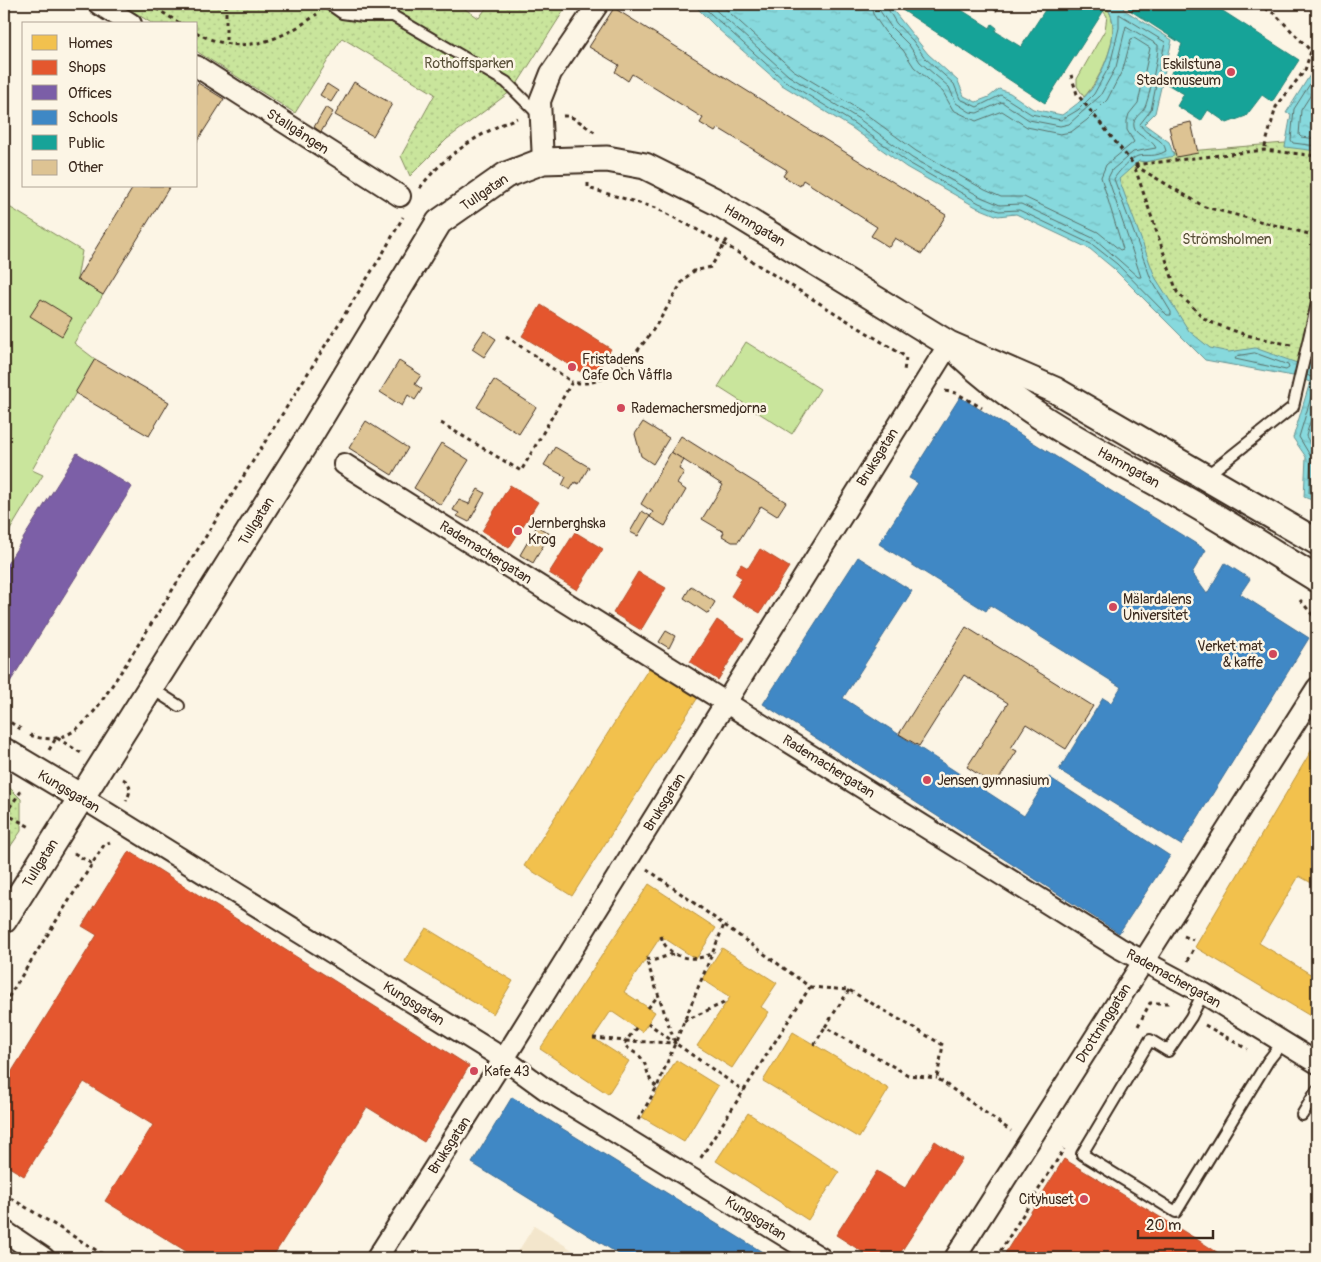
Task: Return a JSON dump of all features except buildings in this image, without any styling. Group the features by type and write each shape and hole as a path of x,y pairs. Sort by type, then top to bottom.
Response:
{"street":[{"path":"99,4 127,22"},
{"path":"543,161 540,101 551,74 598,4"},
{"name":"Stallgången","path":"198,67 407,201"},
{"name":"Hamngatan","path":"543,161 607,159 645,166 717,202 949,344 1055,390 1317,542"},
{"name":"Tullgatan","path":"4,920 307,440 439,222 506,175 543,161"},
{"name":"Hamngatan","path":"949,344 985,378 1042,419 1191,502 1317,579"},
{"name":"Bruksgatan","path":"377,1258 504,1059 802,576 949,344"},
{"name":"Rademachergatan","path":"344,464 1142,962 1203,992 1317,1063"},
{"path":"1191,502 1206,477"},
{"name":"Drottninggatan","path":"954,1258 1317,688"},
{"name":"Kungsgatan","path":"4,751 504,1059 545,1089 821,1258"},
{"path":"4,1231 44,1258"}],"lane":[{"path":"330,4 342,13 363,16 393,16 506,82 541,117"},
{"path":"389,4 393,16"},
{"path":"1206,477 1293,406 1317,303"},
{"path":"150,688 179,706"},
{"path":"1203,992 1191,1017 1168,1051 1150,1040 1082,1154 1176,1212 1268,1061 1283,1042"},
{"path":"1302,1116 1317,1090"}],"path":[{"path":"148,4 178,22"},
{"path":"226,4 226,45"},
{"path":"198,33 211,41 234,47 262,43 304,25 330,4"},
{"path":"987,4 998,10 1002,4"},
{"path":"1258,4 1275,14 1310,51 1305,70 1276,107 1264,150"},
{"path":"1071,75 1077,94 1134,165 1177,292 1206,321 1272,342 1307,346"},
{"path":"4,718 30,735 50,740 78,730 91,716 383,253 407,201 426,180 450,157 472,141 496,126 519,118 574,118 589,130"},
{"path":"1134,165 1264,150 1317,156"},
{"path":"1134,165 1205,207 1317,236"},
{"path":"506,336 572,382 582,384 605,378 636,354 684,279 694,271 711,267 724,244"},
{"path":"441,423 521,471 572,382"},
{"path":"4,1004 104,845"},
{"path":"630,857 810,987 849,990 943,1045 936,1078"},
{"path":"635,1125 657,1087 724,924"},
{"path":"661,936 663,944 673,954 693,960 712,954"},
{"path":"673,954 655,960 646,959 674,1043"},
{"path":"697,1164 810,987"},
{"path":"814,1045 849,990"},
{"path":"648,1008 658,996"},
{"path":"683,1022 726,1002"},
{"path":"1168,1003 1268,1061"},
{"path":"648,1023 744,1091"},
{"path":"825,1026 908,1075 936,1078 1017,1136"},
{"path":"636,1028 624,1044 641,1058 651,1083 657,1087"},
{"path":"593,1038 674,1043"},
{"path":"4,1194 109,1258"}],"shaded area":[{"path":"534,1226 585,1258 514,1258"}],"green space":[{"name":"Rothoffsparken","path":"121,4 457,4 479,18 489,4 568,4 514,89 447,139 410,176 401,156 435,94 342,38 295,113 198,52 198,22 150,22"},
{"path":"1107,8 1112,17 1112,41 1097,79 1084,97 1077,86 1077,79 1105,30 1107,16 1103,11"},
{"name":"Strömsholmen","path":"1285,143 1317,147 1317,371 1204,353 1159,303 1125,220 1117,168 1153,154"},
{"path":"6,205 82,251 77,279 103,295 74,343 95,359 32,470 43,475 4,540 4,209"},
{"path":"746,342 820,389 792,434 718,387"},
{"path":"4,782 21,799 21,831 4,856"}],"water":[{"path":"693,4 888,4 928,54 958,81 964,96 976,102 989,97 999,89 1010,93 1033,109 1062,115 1091,90 1106,61 1113,27 1107,8 1110,4 1126,4 1123,9 1172,40 1155,113 1144,124 1169,142 1174,156 1145,162 1139,161 1119,179 1155,277 1189,331 1210,348 1229,352 1255,348 1297,363 1317,362 1317,502 1304,497 1306,457 1293,438 1310,382 1293,376 1205,360 1113,268 1090,249 1016,214 998,216 976,207 906,167 852,128 782,85 718,29"},
{"path":"1317,64 1317,151 1285,147 1291,114 1286,113"}],"place":[{"name":"Eskilstuna Stadsmuseum","path":"1231,72"},
{"name":"Fristadens Cafe Och Våffla","path":"572,367"},
{"name":"Rademachersmedjorna","path":"621,408"},
{"name":"Jernberghska Krog","path":"518,531"},
{"name":"Mälardalens Universitet","path":"1113,607"},
{"name":"Verket mat & kaffe","path":"1273,654"},
{"name":"Jensen gymnasium","path":"927,780"},
{"name":"Kafe 43","path":"474,1071"},
{"name":"Cityhuset","path":"1084,1199"}]}
